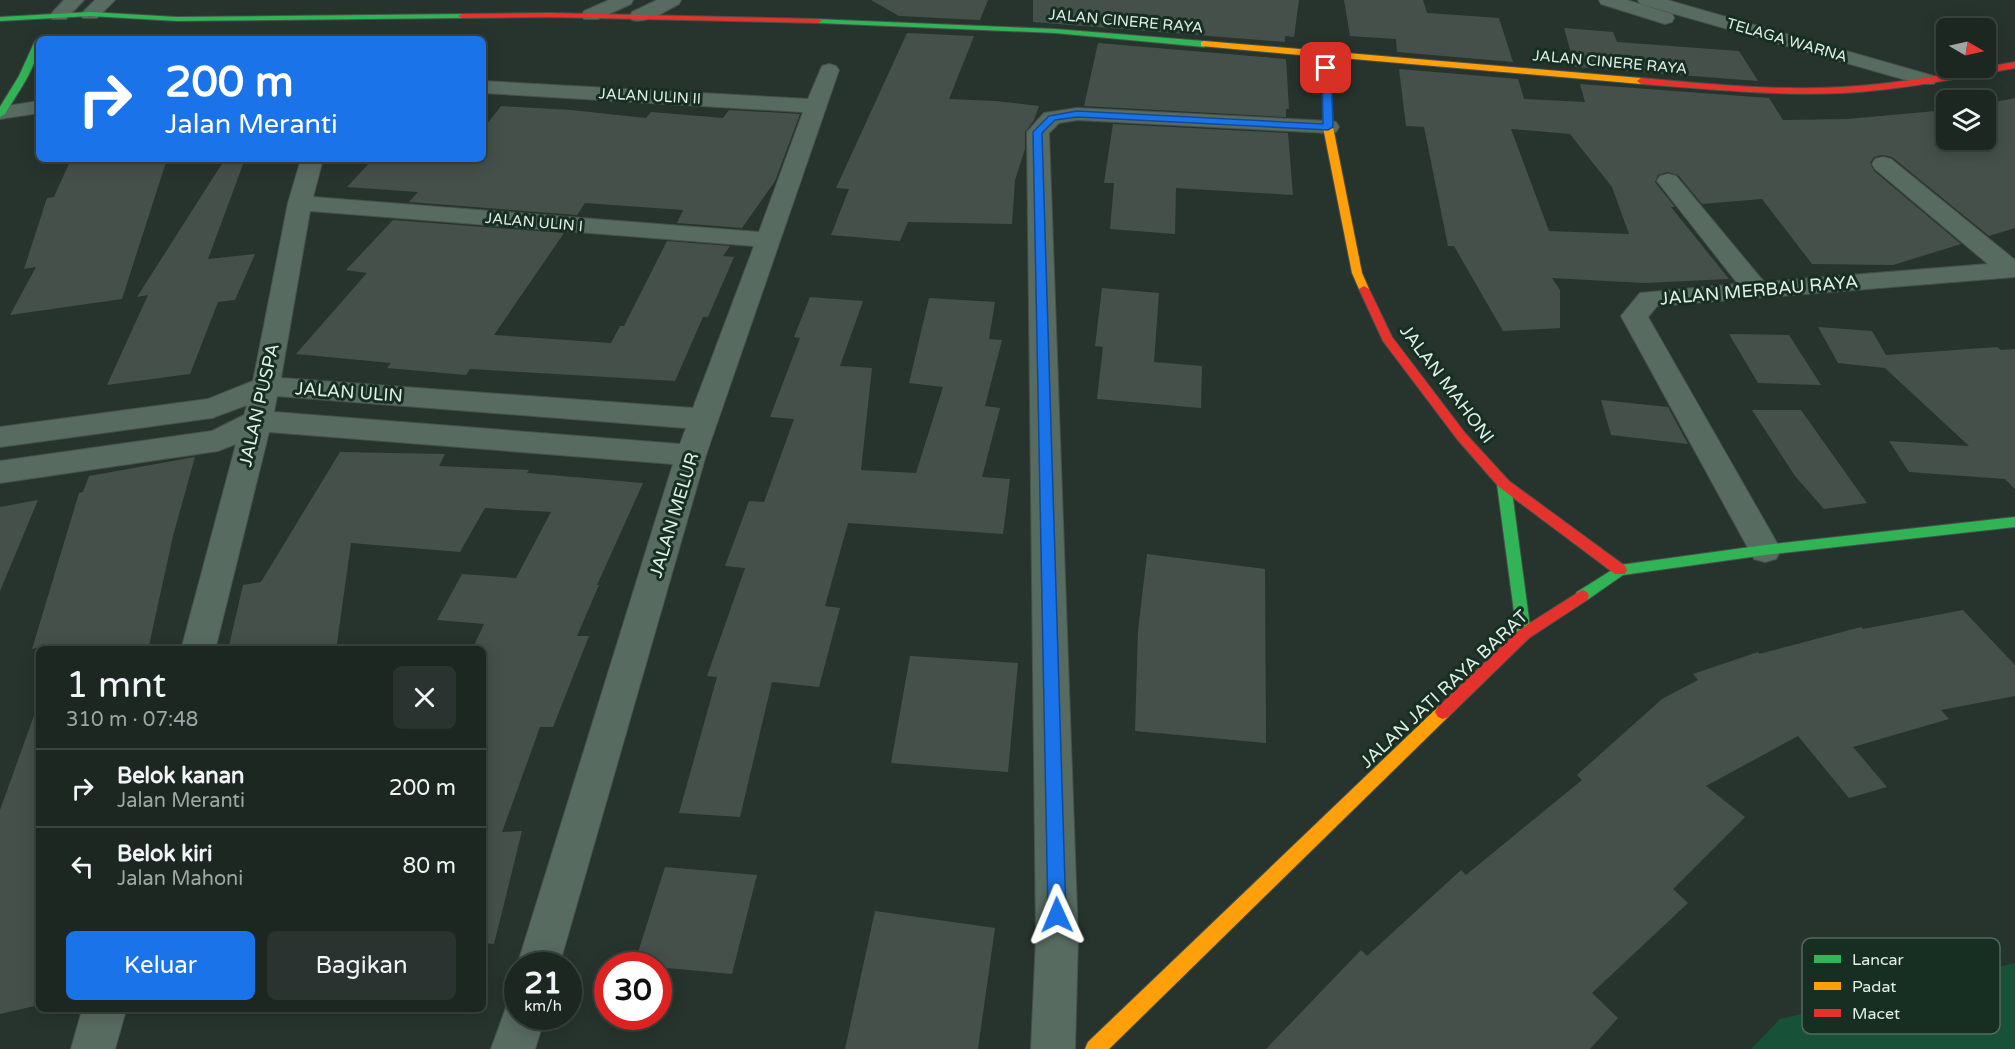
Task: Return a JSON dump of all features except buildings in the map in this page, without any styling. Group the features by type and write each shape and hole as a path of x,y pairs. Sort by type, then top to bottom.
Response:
{"main road":[{"name":"JALAN CINERE RAYA","path":"0,19 44,32 145,18 591,15 1055,31 1737,89 1820,91 1886,86 2015,65"},
{"path":"0,113 23,76 36,49"},
{"name":"JALAN MAHONI","path":"1326,54 1328,127 1357,273 1387,338 1461,436 1504,484 1620,570"},
{"path":"23,76 36,65"},
{"path":"1504,484 1524,634"},
{"name":"JALAN JATI RAYA BARAT","path":"1095,1049 1524,634 1620,570 1765,550 2015,522"}],"street":[{"path":"44,32 75,0"},
{"path":"84,25 106,0"},
{"path":"591,15 624,0"},
{"path":"639,16 672,0"},
{"name":"TELAGA WARNA","path":"1608,0 1634,2 1927,80"},
{"name":"TELAGA WARNA","path":"1634,2 1886,86"},
{"name":"JALAN MELUR","path":"542,952 691,455 829,70"},
{"name":"JALAN ULIN II","path":"486,87 816,106"},
{"path":"0,113 36,107"},
{"path":"1053,1049 1057,938 1038,132 1052,118 1077,114 1328,127"},
{"name":"JALAN PUSPA","path":"199,646 266,386 300,203 311,162"},
{"path":"1883,164 2012,269"},
{"path":"1668,181 1757,290"},
{"name":"JALAN ULIN I","path":"300,203 768,240"},
{"name":"JALAN MERBAU RAYA","path":"1765,550 1634,316 1649,299 2012,269"},
{"name":"JALAN ULIN","path":"0,437 212,408 266,386 704,419"},
{"path":"0,472 218,441 257,421"},
{"name":"JALAN ULIN","path":"257,421 691,455"},
{"path":"93,1049 103,1012"},
{"path":"513,1049 519,1030"}],"green space":[{"path":"2015,963 2015,1049 1751,1049 1780,1019 1802,1014 1802,1034 2000,1034 2000,967"}],"traffic: fast":[{"path":"0,19 90,14 177,19 462,16"},
{"path":"818,21 1055,31 1204,44"},
{"path":"0,114 23,76 36,48"},
{"path":"1504,484 1524,634"},
{"path":"1582,596 1620,570 1765,550 2015,522"}],"traffic: slow":[{"path":"1204,44 1641,81"},
{"path":"1326,55 1328,127 1357,273 1364,289"},
{"path":"1095,1049 1443,712"}],"traffic: jam":[{"path":"462,16 549,15 818,21"},
{"path":"1641,81 1753,90 1844,90 1918,82 2015,65"},
{"path":"1364,289 1387,338 1461,436 1504,484 1620,570"},
{"path":"1443,712 1524,634 1582,596"}],"route":[{"path":"1057,915 1038,132 1052,118 1077,114 1328,127 1326,68"}]}
